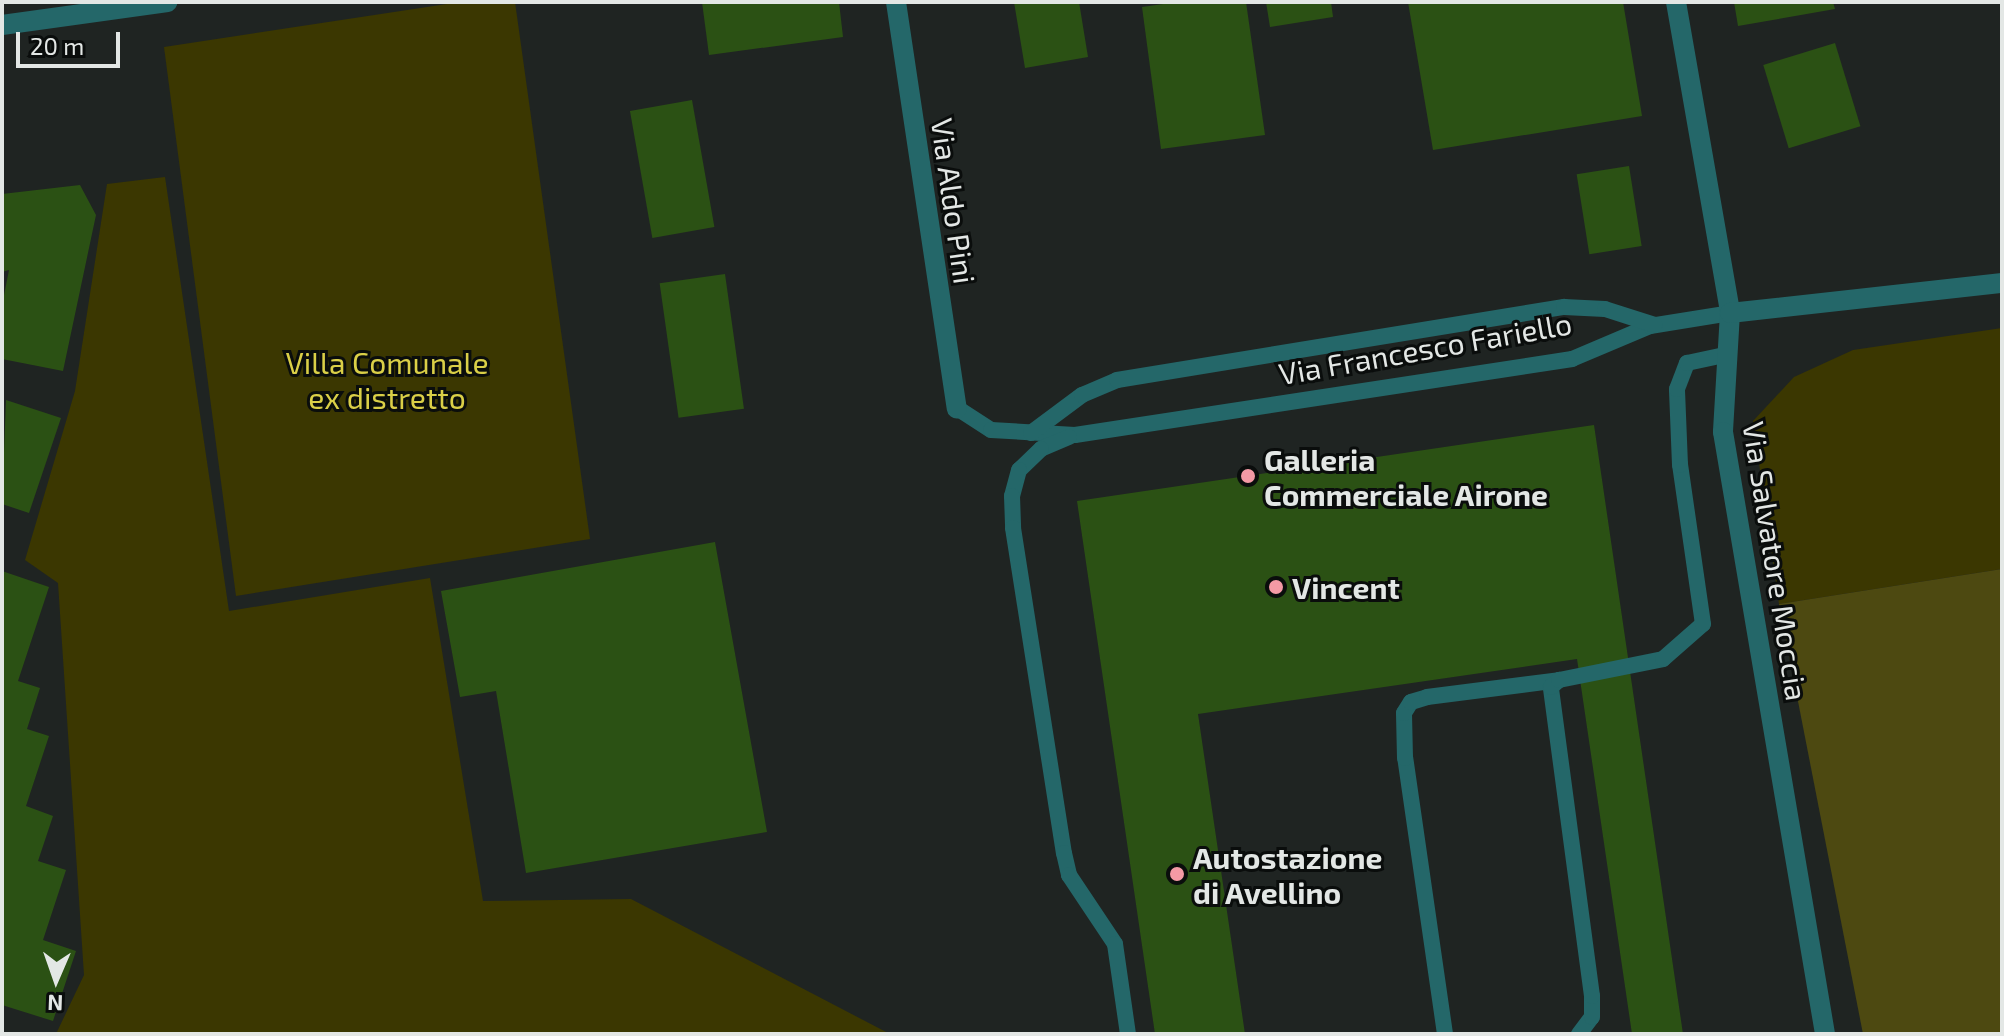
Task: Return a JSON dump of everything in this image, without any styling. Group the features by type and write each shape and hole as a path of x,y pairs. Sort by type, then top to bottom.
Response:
{"street":[{"path":"2,25 167,2"},
{"name":"Via Aldo Pini","path":"896,2 957,408"},
{"name":"Via Salvatore Moccia","path":"1676,2 1730,313 1723,432 1825,1034"},
{"name":"Via Francesco Fariello","path":"1730,313 2002,283"}],"lane":[{"path":"1030,434 1082,395 1117,380 1564,307 1605,309 1657,326"},
{"name":"Via Francesco Fariello","path":"957,408 991,430 1075,435 1572,359 1657,326 1730,313"},
{"path":"1445,1034 1405,758 1404,713 1411,702 1427,697 1559,680 1663,659 1703,624 1680,465 1677,389 1687,363 1729,354"},
{"path":"1075,435 1041,449 1024,464 1013,484 1012,511 1064,853 1069,875 1115,944 1128,1034"},
{"path":"1559,680 1551,687 1551,700 1592,996 1592,1017 1579,1034"}],"green space":[{"name":"Villa Comunale ex distretto","path":"460,2 515,2 590,539 236,596 164,47"},
{"path":"165,177 229,611 430,578 483,901 631,899 890,1034 56,1034 84,975 58,583 25,560 75,391 107,184"},
{"path":"2002,328 2002,569 1779,604 1753,421 1794,377 1853,350"}],"shaded area":[{"path":"2002,569 2002,1034 1863,1034 1779,604"}],"building":[{"path":"702,2 839,2 843,37 709,55"},
{"path":"1014,2 1079,2 1088,57 1025,68"},
{"path":"1177,2 1246,2 1265,135 1161,149 1142,7"},
{"path":"1266,2 1331,2 1333,17 1270,27"},
{"path":"1408,2 1623,2 1642,116 1433,150"},
{"path":"1734,2 1833,2 1835,9 1738,26"},
{"path":"1835,43 1860,126 1789,148 1763,65"},
{"path":"692,100 714,227 652,238 630,111"},
{"path":"1629,166 1642,246 1589,254 1577,174"},
{"path":"80,185 96,215 63,371 2,359 2,305 9,270 2,272 2,194"},
{"path":"725,274 744,409 679,418 660,283"},
{"path":"6,400 61,418 29,513 2,504"},
{"name":"Autostazione di Avellino","path":"1594,425 1683,1034 1632,1034 1577,659 1198,714 1245,1034 1155,1034 1077,501"},
{"path":"715,542 767,832 526,873 496,691 460,697 441,591"},
{"path":"2,571 49,587 18,681 40,688 27,729 49,736 26,806 53,816 38,861 66,870 43,940 76,951 53,1021 2,1005"}],"place":[{"name":"Galleria Commerciale Airone","path":"1248,476"},
{"name":"Vincent","path":"1276,587"},
{"name":"Autostazione di Avellino","path":"1177,874"}]}
